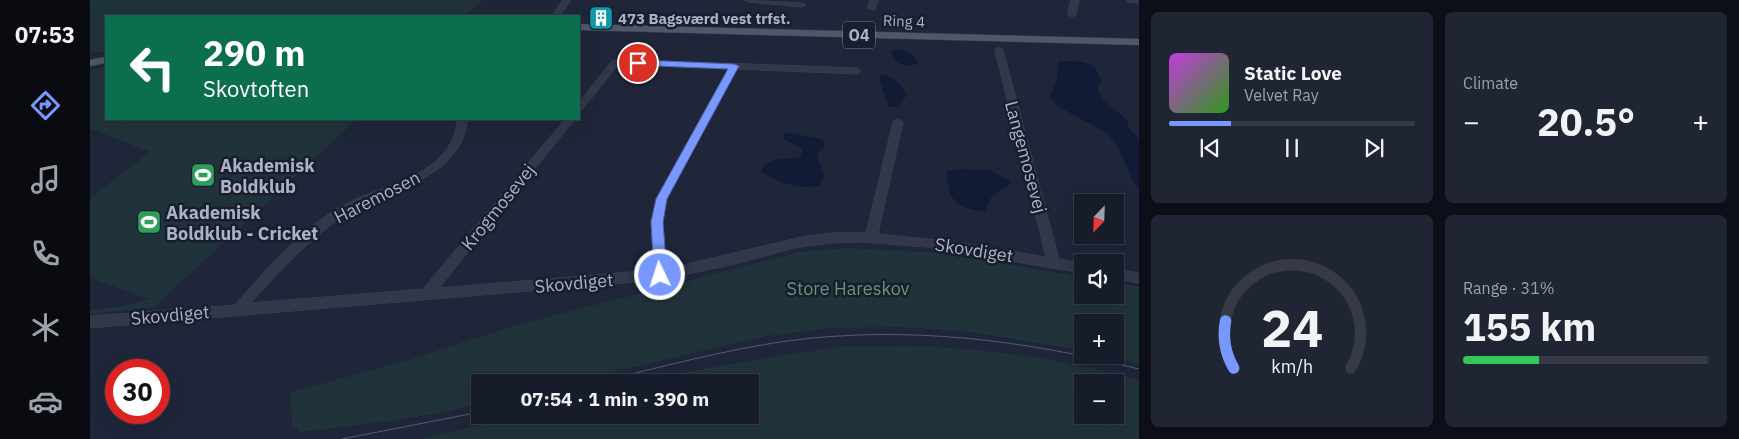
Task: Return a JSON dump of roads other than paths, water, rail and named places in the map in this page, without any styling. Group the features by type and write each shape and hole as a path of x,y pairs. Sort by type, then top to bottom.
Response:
{"main road":[{"name":"Ring 4","path":"580,27 1139,42"},
{"path":"90,57 105,55"},
{"path":"90,63 105,60"}],"street":[{"path":"557,15 568,0"},
{"path":"748,0 802,4"},
{"path":"1072,16 1075,0"},
{"path":"1131,0 1139,0"},
{"name":"Langemosevej","path":"999,50 1054,263"},
{"path":"580,107 615,63"},
{"path":"638,63 857,70"},
{"path":"660,275 657,222 661,199 734,66"},
{"name":"Haremosen","path":"238,310 251,293 321,227 343,210 362,200 400,187 437,164 457,139 463,120"},
{"name":"Krogmosevej","path":"426,295 569,120"},
{"path":"871,238 898,122"},
{"name":"Skovdiget","path":"90,322 660,275 708,266 797,242 830,238 871,238 956,247 1074,267"},
{"path":"1124,276 1139,278"}],"water":[{"path":"893,49 901,49 908,52 918,64 905,65 898,63 891,52"},
{"path":"1059,61 1086,63 1096,69 1101,82 1097,87 1103,100 1127,120 1129,128 1139,139 1139,190 1132,180 1119,148 1107,133 1059,107 1050,98 1057,78"},
{"path":"881,74 896,82 905,92 906,96 898,107 888,107 879,78"},
{"path":"785,132 822,139 825,143 823,149 817,153 824,176 821,185 806,187 790,185 761,171 764,166 773,161 800,157 803,149 784,139"},
{"path":"959,169 990,170 1010,181 1008,186 990,199 987,212 968,209 956,202 949,190 947,171"}],"tram line":[{"path":"632,374 740,349 787,341 832,336 876,335 920,335 1008,343 1052,350 1139,369"},
{"path":"342,439 471,414"}],"place":[{"name":"473 Bagsværd vest trfst.","path":"601,18"},
{"name":"Akademisk Boldklub","path":"203,175"},
{"name":"Akademisk Boldklub - Cricket","path":"149,222"}],"park label":[{"name":"Store Hareskov","path":"848,288"}]}
